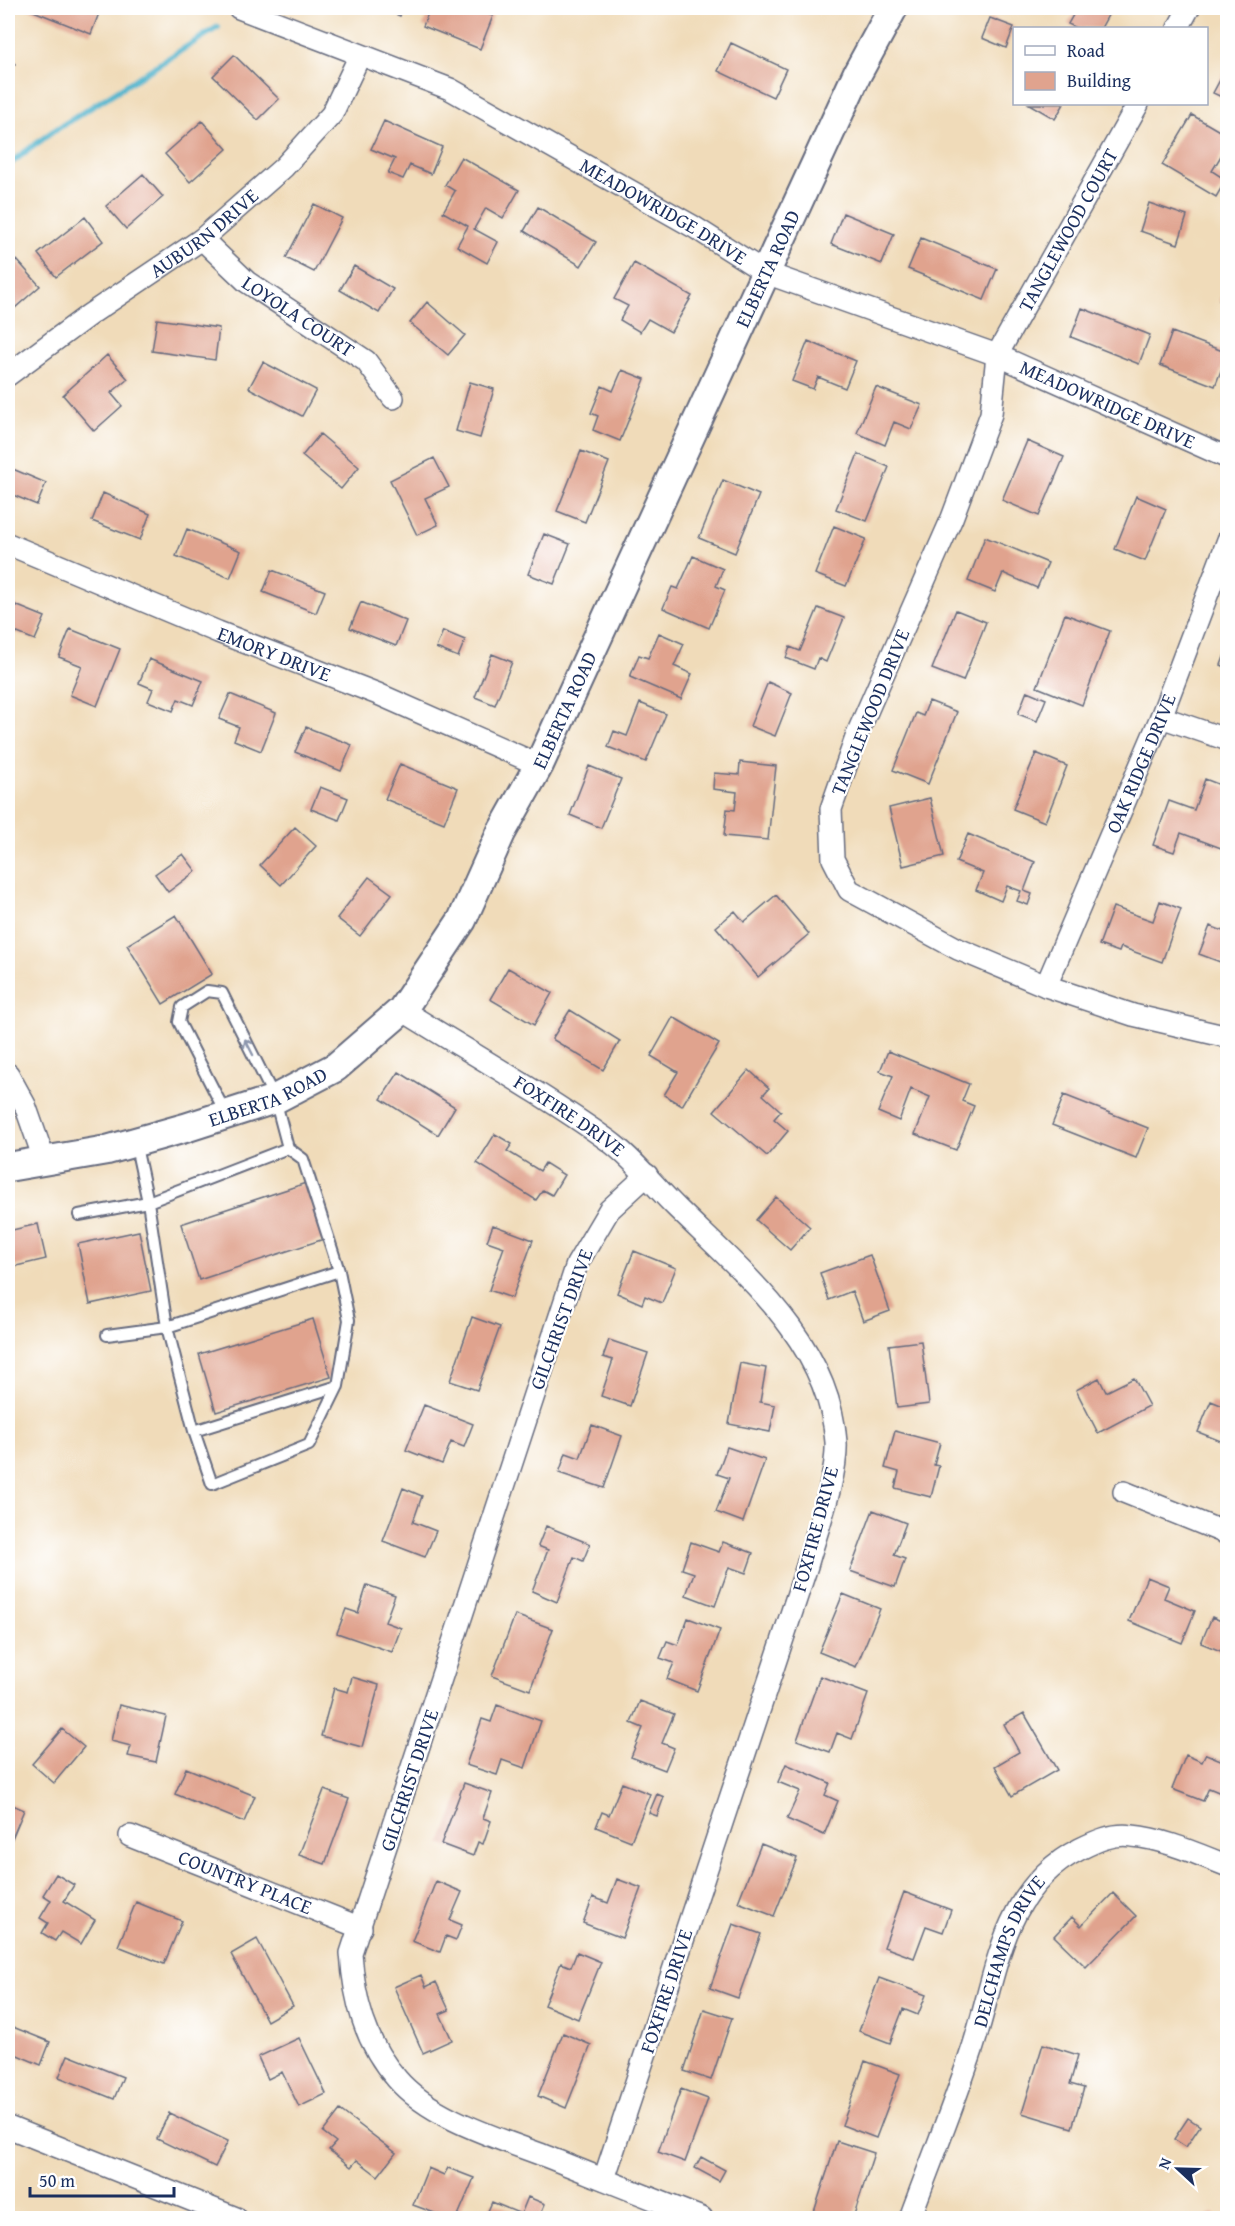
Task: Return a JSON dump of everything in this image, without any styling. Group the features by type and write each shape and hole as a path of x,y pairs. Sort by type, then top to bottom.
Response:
{"street":[{"name":"MEADOWRIDGE DRIVE","path":"239,8 450,89 694,227 766,273 997,355 1227,458"},
{"name":"ELBERTA ROAD","path":"8,1167 107,1150 275,1099 336,1066 402,1010 462,920 501,833 539,765 857,74 893,8"},
{"path":"1179,27 1189,8"},
{"name":"AUBURN DRIVE","path":"8,375 89,315 202,238 284,167 332,114 360,55"},
{"name":"TANGLEWOOD COURT","path":"997,355 1137,105"},
{"name":"LOYOLA COURT","path":"202,238 247,282 366,361 393,398"},
{"name":"TANGLEWOOD DRIVE","path":"997,355 991,414 952,518 858,732 831,809 832,859 849,890 958,949 1046,986 1133,1015 1227,1037"},
{"name":"OAK RIDGE DRIVE","path":"1046,986 1161,717 1227,540"},
{"name":"EMORY DRIVE","path":"8,544 218,632 378,694 539,765"},
{"path":"1161,717 1227,740"},
{"name":"FOXFIRE DRIVE","path":"402,1010 610,1142 647,1175 744,1273 800,1337 825,1386 836,1444 830,1483 807,1566 604,2179"},
{"path":"8,1074 26,1105 44,1159"},
{"name":"GILCHRIST DRIVE","path":"647,1175 609,1210 577,1264 351,1953 353,1987 360,2019 397,2080 426,2103 464,2124 702,2218"},
{"path":"1124,1492 1227,1534"},
{"name":"DELCHAMPS DRIVE","path":"910,2218 973,2048 1014,1912 1030,1890 1049,1870 1072,1853 1103,1838 1131,1835 1182,1848 1227,1866"},
{"name":"COUNTRY PLACE","path":"130,1836 361,1928"},
{"path":"8,2127 236,2218"}],"lane":[{"path":"135,1142 148,1202 166,1327 194,1431 212,1484 309,1445 338,1386 348,1320 339,1271 303,1159 288,1149 275,1099 222,993 207,991 182,1007 179,1022 227,1114"},
{"path":"78,1215 148,1202 288,1149"},
{"path":"107,1335 166,1327 339,1271"},
{"path":"194,1431 338,1386"}],"building":[{"path":"26,8 101,8 91,34"},
{"path":"380,8 403,8 400,16"},
{"path":"430,8 472,8 493,16 480,49 423,26"},
{"path":"1077,8 1112,8 1102,27 1075,27 1068,24"},
{"path":"990,18 1014,27 1006,48 982,38"},
{"path":"731,43 786,69 773,97 718,71"},
{"path":"234,55 279,99 258,120 213,76"},
{"path":"8,56 15,64 8,72"},
{"path":"1228,65 1228,100 1213,93"},
{"path":"8,88 13,94 8,100"},
{"path":"1031,105 1063,105 1055,119"},
{"path":"1192,115 1228,136 1228,144 1212,171 1226,180 1216,197 1162,165"},
{"path":"202,121 227,149 190,182 165,154"},
{"path":"384,121 442,147 431,174 410,165 403,179 388,173 395,159 371,149"},
{"path":"461,157 519,190 503,218 486,208 474,229 498,242 487,263 457,246 468,226 443,212 455,191 445,185"},
{"path":"143,174 163,197 126,229 106,206"},
{"path":"1149,203 1187,216 1178,244 1140,231"},
{"path":"314,204 342,218 314,272 286,258"},
{"path":"538,207 596,242 581,266 524,231"},
{"path":"843,213 894,234 882,264 831,244"},
{"path":"85,217 103,241 56,277 38,254"},
{"path":"921,238 997,269 984,300 908,269"},
{"path":"17,260 40,286 8,314 8,268"},
{"path":"634,263 692,296 671,332 648,319 640,332 620,320 628,306 614,299"},
{"path":"354,266 393,289 379,313 340,290"},
{"path":"1228,285 1228,305 1219,300"},
{"path":"427,302 465,335 448,355 410,323"},
{"path":"1082,308 1150,335 1139,364 1071,337"},
{"path":"157,319 219,328 215,360 152,351"},
{"path":"1172,332 1228,353 1215,386 1160,365"},
{"path":"808,341 856,361 845,388 818,377 813,389 792,381"},
{"path":"107,355 128,379 111,393 122,406 94,431 63,395"},
{"path":"263,362 316,390 302,416 249,388"},
{"path":"622,370 645,379 620,441 593,430 598,416 591,413 602,386 613,391"},
{"path":"470,382 494,389 480,438 456,431"},
{"path":"876,387 922,405 911,429 894,422 885,445 857,433"},
{"path":"320,434 359,467 341,489 302,456"},
{"path":"1027,441 1064,457 1039,516 1002,500"},
{"path":"581,451 609,462 585,522 557,511"},
{"path":"858,454 889,467 867,521 836,509"},
{"path":"434,458 449,487 425,498 438,525 417,535 390,480"},
{"path":"8,467 46,483 37,505 8,493"},
{"path":"723,480 759,495 735,553 699,538"},
{"path":"103,493 150,514 140,540 92,521"},
{"path":"1136,496 1166,509 1145,561 1115,549"},
{"path":"834,526 866,539 846,586 815,574"},
{"path":"187,529 241,551 230,578 176,556"},
{"path":"544,534 570,544 554,584 528,574"},
{"path":"985,537 1048,563 1037,588 1003,573 995,592 968,581"},
{"path":"693,556 723,569 716,586 725,590 709,628 663,608 672,587 678,589"},
{"path":"272,570 325,591 316,613 263,592"},
{"path":"8,602 45,617 35,640 15,632 11,642 8,641"},
{"path":"361,602 406,621 396,646 350,628"},
{"path":"818,608 844,618 826,662 818,658 814,669 786,658 790,647 800,651"},
{"path":"956,610 986,622 963,681 932,669"},
{"path":"1065,614 1110,631 1082,705 1037,687"},
{"path":"70,629 120,649 97,706 70,695 82,666 59,657"},
{"path":"443,631 465,640 458,657 436,648"},
{"path":"659,633 684,644 674,666 692,674 681,699 630,677 639,655 648,658"},
{"path":"1228,649 1228,668 1221,665"},
{"path":"492,654 512,662 495,705 475,697"},
{"path":"149,659 203,681 193,705 178,699 173,711 148,701 153,689 139,683"},
{"path":"768,682 792,693 775,736 750,726"},
{"path":"1027,691 1046,699 1037,721 1018,714"},
{"path":"230,694 276,713 261,751 234,740 239,727 219,719"},
{"path":"929,701 957,712 928,784 893,770 916,713 923,716"},
{"path":"640,703 666,714 646,762 608,747 614,731 627,736"},
{"path":"306,727 352,745 341,771 295,752"},
{"path":"1036,753 1067,766 1045,822 1013,809"},
{"path":"740,762 776,766 768,840 724,836 727,809 735,810 737,792 713,789 714,773 739,775"},
{"path":"400,764 458,788 444,823 385,799"},
{"path":"589,766 621,779 601,828 570,815"},
{"path":"1205,779 1228,788 1228,832 1221,848 1181,833 1174,852 1153,845 1169,801 1194,810"},
{"path":"320,787 348,798 339,820 311,809"},
{"path":"930,798 944,856 903,866 889,808"},
{"path":"295,827 316,846 281,885 260,865"},
{"path":"968,834 1035,862 1024,891 1032,894 1028,905 1017,901 1021,891 1007,886 1001,901 976,890 983,873 956,862"},
{"path":"183,854 196,871 168,892 155,874"},
{"path":"369,877 392,894 360,936 337,918"},
{"path":"776,895 809,934 758,977 716,927 735,911 744,922"},
{"path":"1160,901 1181,909 1162,962 1121,947 1119,952 1099,945 1113,907 1153,921"},
{"path":"176,915 212,974 163,1004 127,945"},
{"path":"1210,926 1228,933 1228,965 1199,954"},
{"path":"508,968 552,993 534,1025 490,999"},
{"path":"570,1010 620,1041 603,1070 552,1039"},
{"path":"673,1017 719,1044 682,1106 664,1095 678,1072 651,1056"},
{"path":"888,1051 969,1084 962,1101 974,1106 956,1150 915,1134 930,1097 911,1089 899,1121 878,1112 893,1076 880,1071"},
{"path":"749,1070 769,1088 763,1095 781,1111 774,1119 788,1131 767,1156 714,1111"},
{"path":"399,1072 455,1107 438,1135 381,1099"},
{"path":"1064,1095 1148,1128 1136,1158 1052,1125"},
{"path":"495,1134 512,1144 507,1151 540,1171 545,1163 564,1175 552,1195 543,1190 536,1200 477,1163"},
{"path":"306,1183 324,1239 199,1280 181,1224"},
{"path":"776,1197 810,1227 790,1250 756,1220"},
{"path":"38,1224 46,1259 8,1268 8,1231"},
{"path":"493,1225 533,1240 512,1298 489,1290 504,1247 487,1241"},
{"path":"139,1231 151,1291 90,1304 78,1244"},
{"path":"634,1251 676,1268 662,1303 645,1296 642,1304 617,1293"},
{"path":"870,1255 890,1311 863,1321 852,1291 829,1300 820,1273"},
{"path":"472,1317 500,1327 477,1390 450,1381"},
{"path":"313,1319 331,1377 216,1412 199,1354"},
{"path":"609,1340 648,1353 630,1406 601,1396 613,1360 603,1357"},
{"path":"921,1341 929,1404 897,1408 889,1345"},
{"path":"740,1363 766,1368 760,1402 775,1405 770,1432 729,1424"},
{"path":"1099,1378 1106,1392 1134,1378 1149,1406 1098,1433 1076,1390"},
{"path":"1211,1401 1228,1408 1228,1444 1198,1432"},
{"path":"424,1405 473,1424 464,1447 451,1442 442,1464 406,1450"},
{"path":"592,1425 622,1436 604,1488 559,1473 566,1453 580,1458"},
{"path":"895,1431 940,1443 934,1465 939,1466 931,1497 895,1488 899,1472 885,1468"},
{"path":"727,1447 765,1460 743,1522 716,1512 729,1478 717,1474"},
{"path":"403,1488 422,1496 413,1522 436,1531 425,1557 383,1541"},
{"path":"873,1510 906,1523 894,1555 905,1559 895,1587 850,1571"},
{"path":"546,1526 590,1544 583,1561 574,1557 557,1602 532,1591 548,1550 538,1546"},
{"path":"691,1542 719,1552 723,1542 753,1553 746,1573 729,1567 715,1606 686,1595 694,1573 682,1569"},
{"path":"1147,1577 1169,1586 1164,1598 1195,1611 1182,1643 1129,1621"},
{"path":"367,1585 395,1595 385,1622 401,1628 392,1652 337,1633 346,1609 358,1613"},
{"path":"843,1594 880,1609 856,1667 819,1652"},
{"path":"515,1615 553,1629 530,1690 492,1676"},
{"path":"1212,1617 1228,1624 1228,1654 1201,1643"},
{"path":"688,1618 720,1630 697,1691 667,1679 674,1663 660,1658 667,1641 678,1645"},
{"path":"820,1676 868,1694 852,1739 837,1733 830,1752 797,1740"},
{"path":"352,1677 379,1685 362,1747 321,1736 334,1688 348,1692"},
{"path":"640,1701 674,1714 662,1743 674,1748 665,1770 631,1757 643,1728 631,1723"},
{"path":"119,1705 166,1716 156,1762 128,1756 131,1746 111,1741"},
{"path":"497,1705 541,1721 525,1768 502,1760 497,1775 466,1765 482,1719 491,1722"},
{"path":"1024,1713 1057,1770 1012,1796 995,1766 1019,1752 1004,1724"},
{"path":"62,1729 84,1747 54,1783 32,1764"},
{"path":"1206,1754 1228,1763 1228,1796 1209,1788 1203,1801 1172,1789 1186,1755 1202,1762"},
{"path":"786,1764 830,1783 825,1795 838,1801 824,1835 787,1819 800,1791 778,1782"},
{"path":"186,1768 255,1796 244,1822 175,1794"},
{"path":"464,1783 492,1793 483,1818 491,1821 483,1844 478,1842 473,1856 441,1844"},
{"path":"622,1783 650,1794 631,1841 596,1827 602,1812 609,1815"},
{"path":"324,1790 349,1799 325,1864 299,1855"},
{"path":"657,1794 664,1797 657,1816 649,1813"},
{"path":"8,1803 24,1810 8,1848"},
{"path":"761,1844 797,1858 774,1916 738,1902"},
{"path":"56,1874 74,1885 64,1901 95,1920 81,1944 61,1932 55,1941 42,1933 48,1923 40,1918 51,1900 43,1895"},
{"path":"617,1879 641,1888 622,1938 583,1923 593,1897 608,1903"},
{"path":"436,1881 462,1892 450,1920 462,1925 456,1940 446,1936 440,1952 412,1941"},
{"path":"904,1892 951,1910 943,1932 926,1926 914,1958 884,1947"},
{"path":"1113,1893 1136,1916 1086,1967 1054,1936 1072,1917 1081,1926"},
{"path":"136,1902 182,1921 164,1964 118,1946"},
{"path":"733,1924 761,1934 738,1998 710,1988"},
{"path":"257,1939 293,2006 267,2021 231,1954"},
{"path":"577,1952 601,1962 578,2019 544,2005 561,1963 571,1967"},
{"path":"421,1975 426,1987 436,1982 449,2010 440,2014 452,2040 423,2053 394,1987"},
{"path":"879,1978 926,1995 918,2015 903,2009 890,2043 859,2031"},
{"path":"704,2009 732,2018 711,2080 684,2071"},
{"path":"8,2025 50,2042 41,2065 8,2051"},
{"path":"563,2033 591,2045 566,2108 538,2096"},
{"path":"299,2038 326,2094 299,2107 282,2072 268,2079 258,2057"},
{"path":"1043,2044 1078,2055 1070,2084 1084,2088 1072,2128 1022,2113"},
{"path":"68,2055 123,2077 114,2099 59,2077"},
{"path":"865,2061 900,2074 876,2138 842,2125"},
{"path":"681,2089 708,2099 685,2162 658,2152"},
{"path":"340,2110 396,2153 378,2176 357,2160 351,2167 329,2150 336,2142 323,2132"},
{"path":"169,2113 228,2141 215,2167 157,2139"},
{"path":"1188,2118 1200,2126 1186,2147 1174,2139"},
{"path":"837,2141 874,2153 853,2218 824,2218 813,2215"},
{"path":"701,2157 725,2170 719,2181 695,2168"},
{"path":"428,2168 444,2175 448,2168 474,2178 457,2218 448,2218 413,2205"},
{"path":"528,2197 545,2204 539,2218 485,2218 492,2202 521,2214"},
{"path":"1214,2213 1218,2218 1206,2218"}],"waterway":[{"path":"8,165 52,132 218,27"}]}
